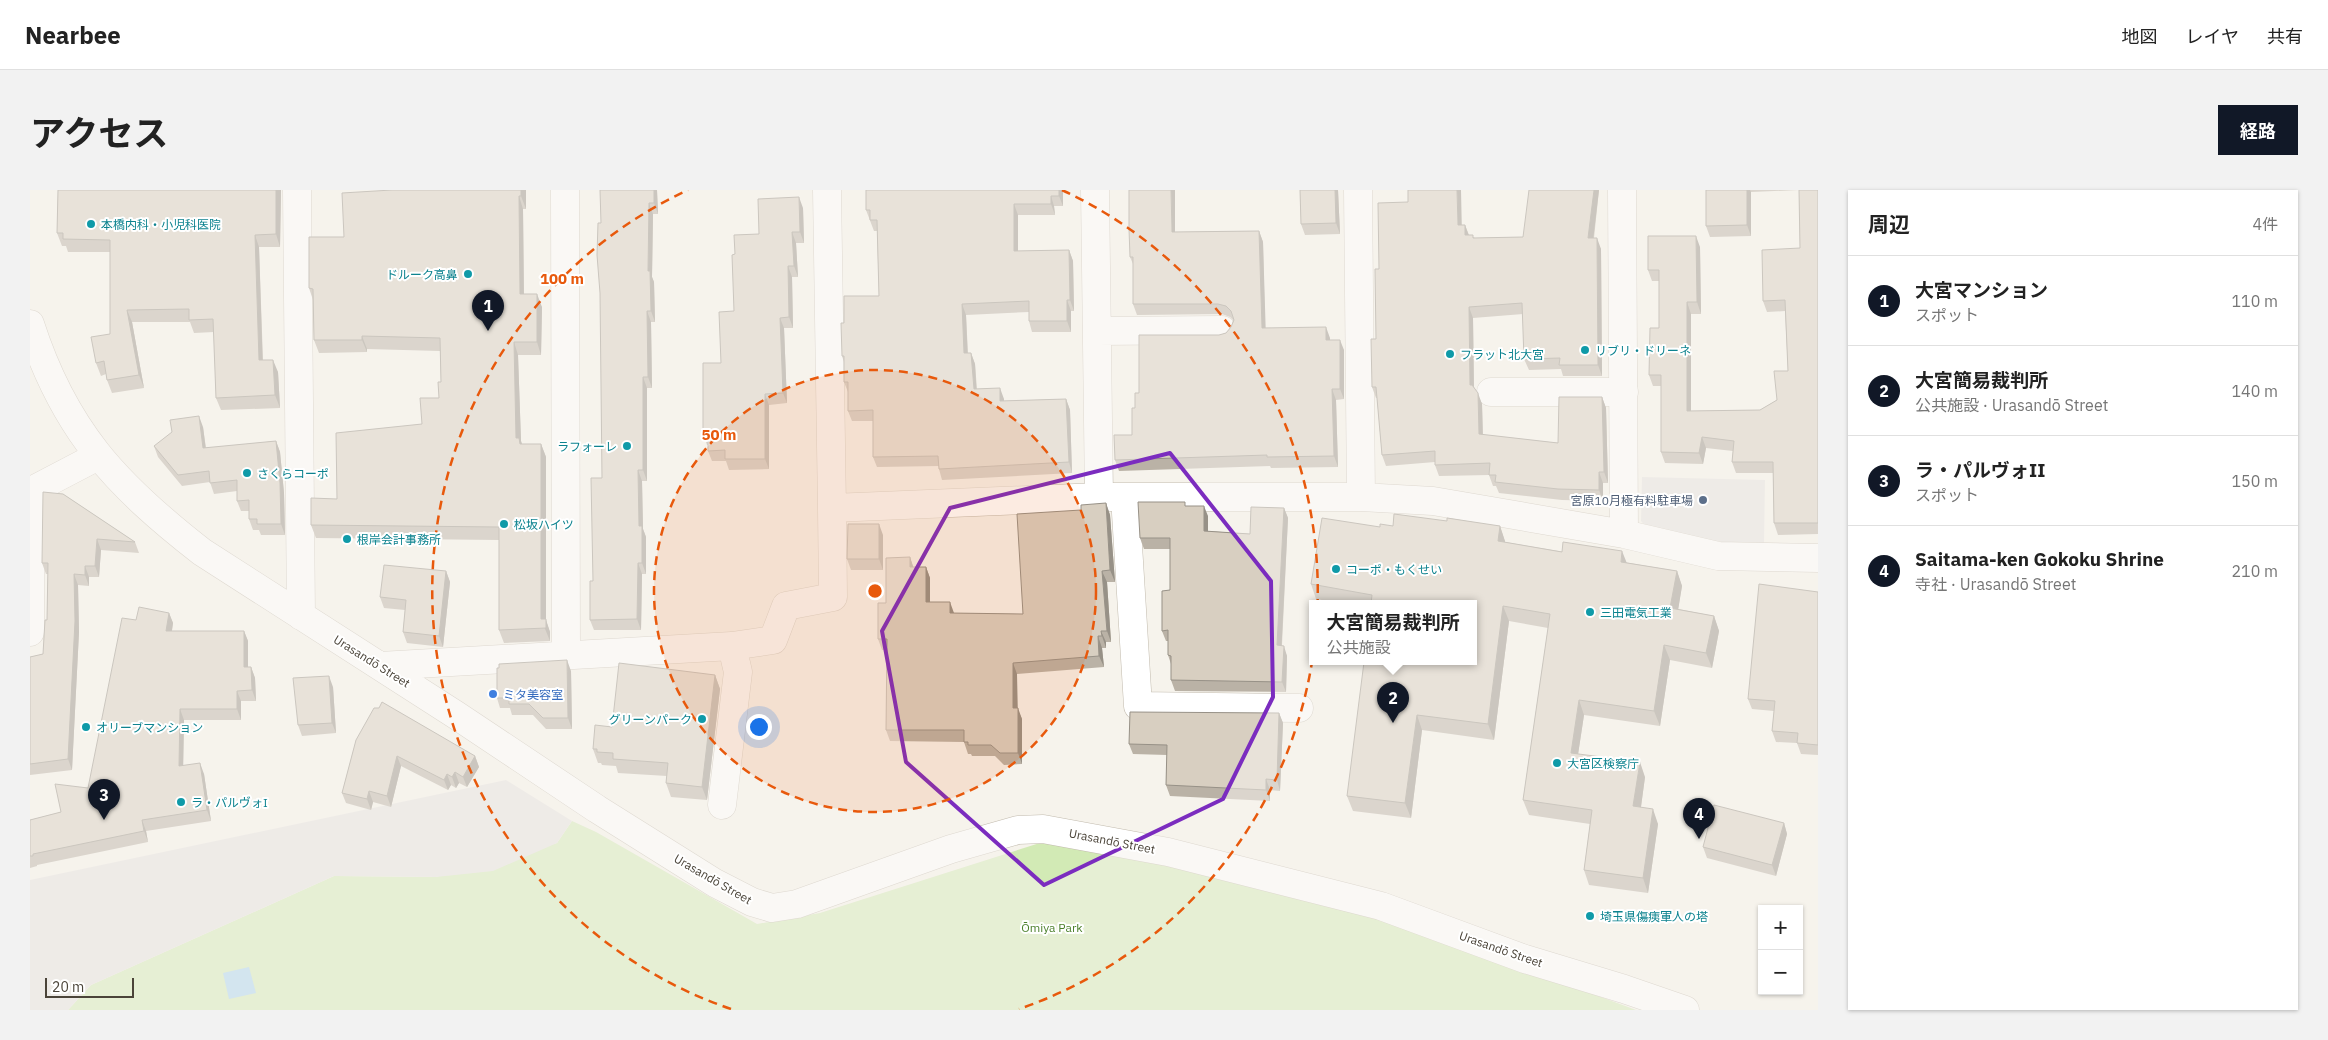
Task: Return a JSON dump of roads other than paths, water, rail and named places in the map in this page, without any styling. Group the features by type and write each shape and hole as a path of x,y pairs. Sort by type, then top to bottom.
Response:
{"street":[{"path":"296,190 301,616"},
{"path":"565,190 566,656"},
{"path":"380,666 732,646 773,640 786,606 833,597 827,190"},
{"path":"1095,190 1098,497"},
{"path":"1358,190 1361,497"},
{"path":"1622,190 1624,534"},
{"path":"1097,331 1222,330"},
{"name":"Urasandō Street","path":"33,339 57,392 75,424 98,456 122,484 149,510 179,534 202,552 380,666 597,809 715,883 752,902 772,908 797,904 951,849 1018,830 1043,829 1081,834 1168,852 1381,906 1525,958 1685,1010"},
{"path":"1491,392 1624,392"},
{"path":"30,632 31,491 98,456"},
{"path":"832,508 1098,497 1361,497 1433,501 1624,534 1718,556 1818,558"},
{"path":"1125,497 1138,706 1299,708"},
{"path":"722,805 738,672 732,646"}],"water":[{"path":"249,967 256,993 229,999 223,973"}],"place":[{"name":"本橋内科・小児科医院","path":"91,224"},
{"name":"ドルーク高鼻","path":"468,274"},
{"name":"大宮マンション","path":"488,331"},
{"name":"リブリ・ドリーネ","path":"1585,350"},
{"name":"フラット北大宮","path":"1450,354"},
{"name":"ラフォーレ","path":"627,446"},
{"name":"さくらコーポ","path":"247,473"},
{"name":"宮原10月極有料駐車場","path":"1703,500"},
{"name":"松坂ハイツ","path":"504,524"},
{"name":"根岸会計事務所","path":"347,539"},
{"name":"コーポ・もくせい","path":"1336,569"},
{"name":"三田電気工業","path":"1590,612"},
{"name":"ミタ美容室","path":"493,694"},
{"name":"グリーンパーク","path":"702,719"},
{"name":"大宮簡易裁判所","path":"1393,723"},
{"name":"オリーブマンション","path":"86,727"},
{"name":"大宮区検察庁","path":"1557,763"},
{"name":"ラ・パルヴォI","path":"181,802"},
{"name":"ラ・パルヴォII","path":"104,820"},
{"name":"Saitama-ken Gokoku Shrine","path":"1699,839"},
{"name":"埼玉県傷痍軍人の塔","path":"1590,916"}],"park label":[{"name":"Ōmiya Park","path":"1052,927"}]}
